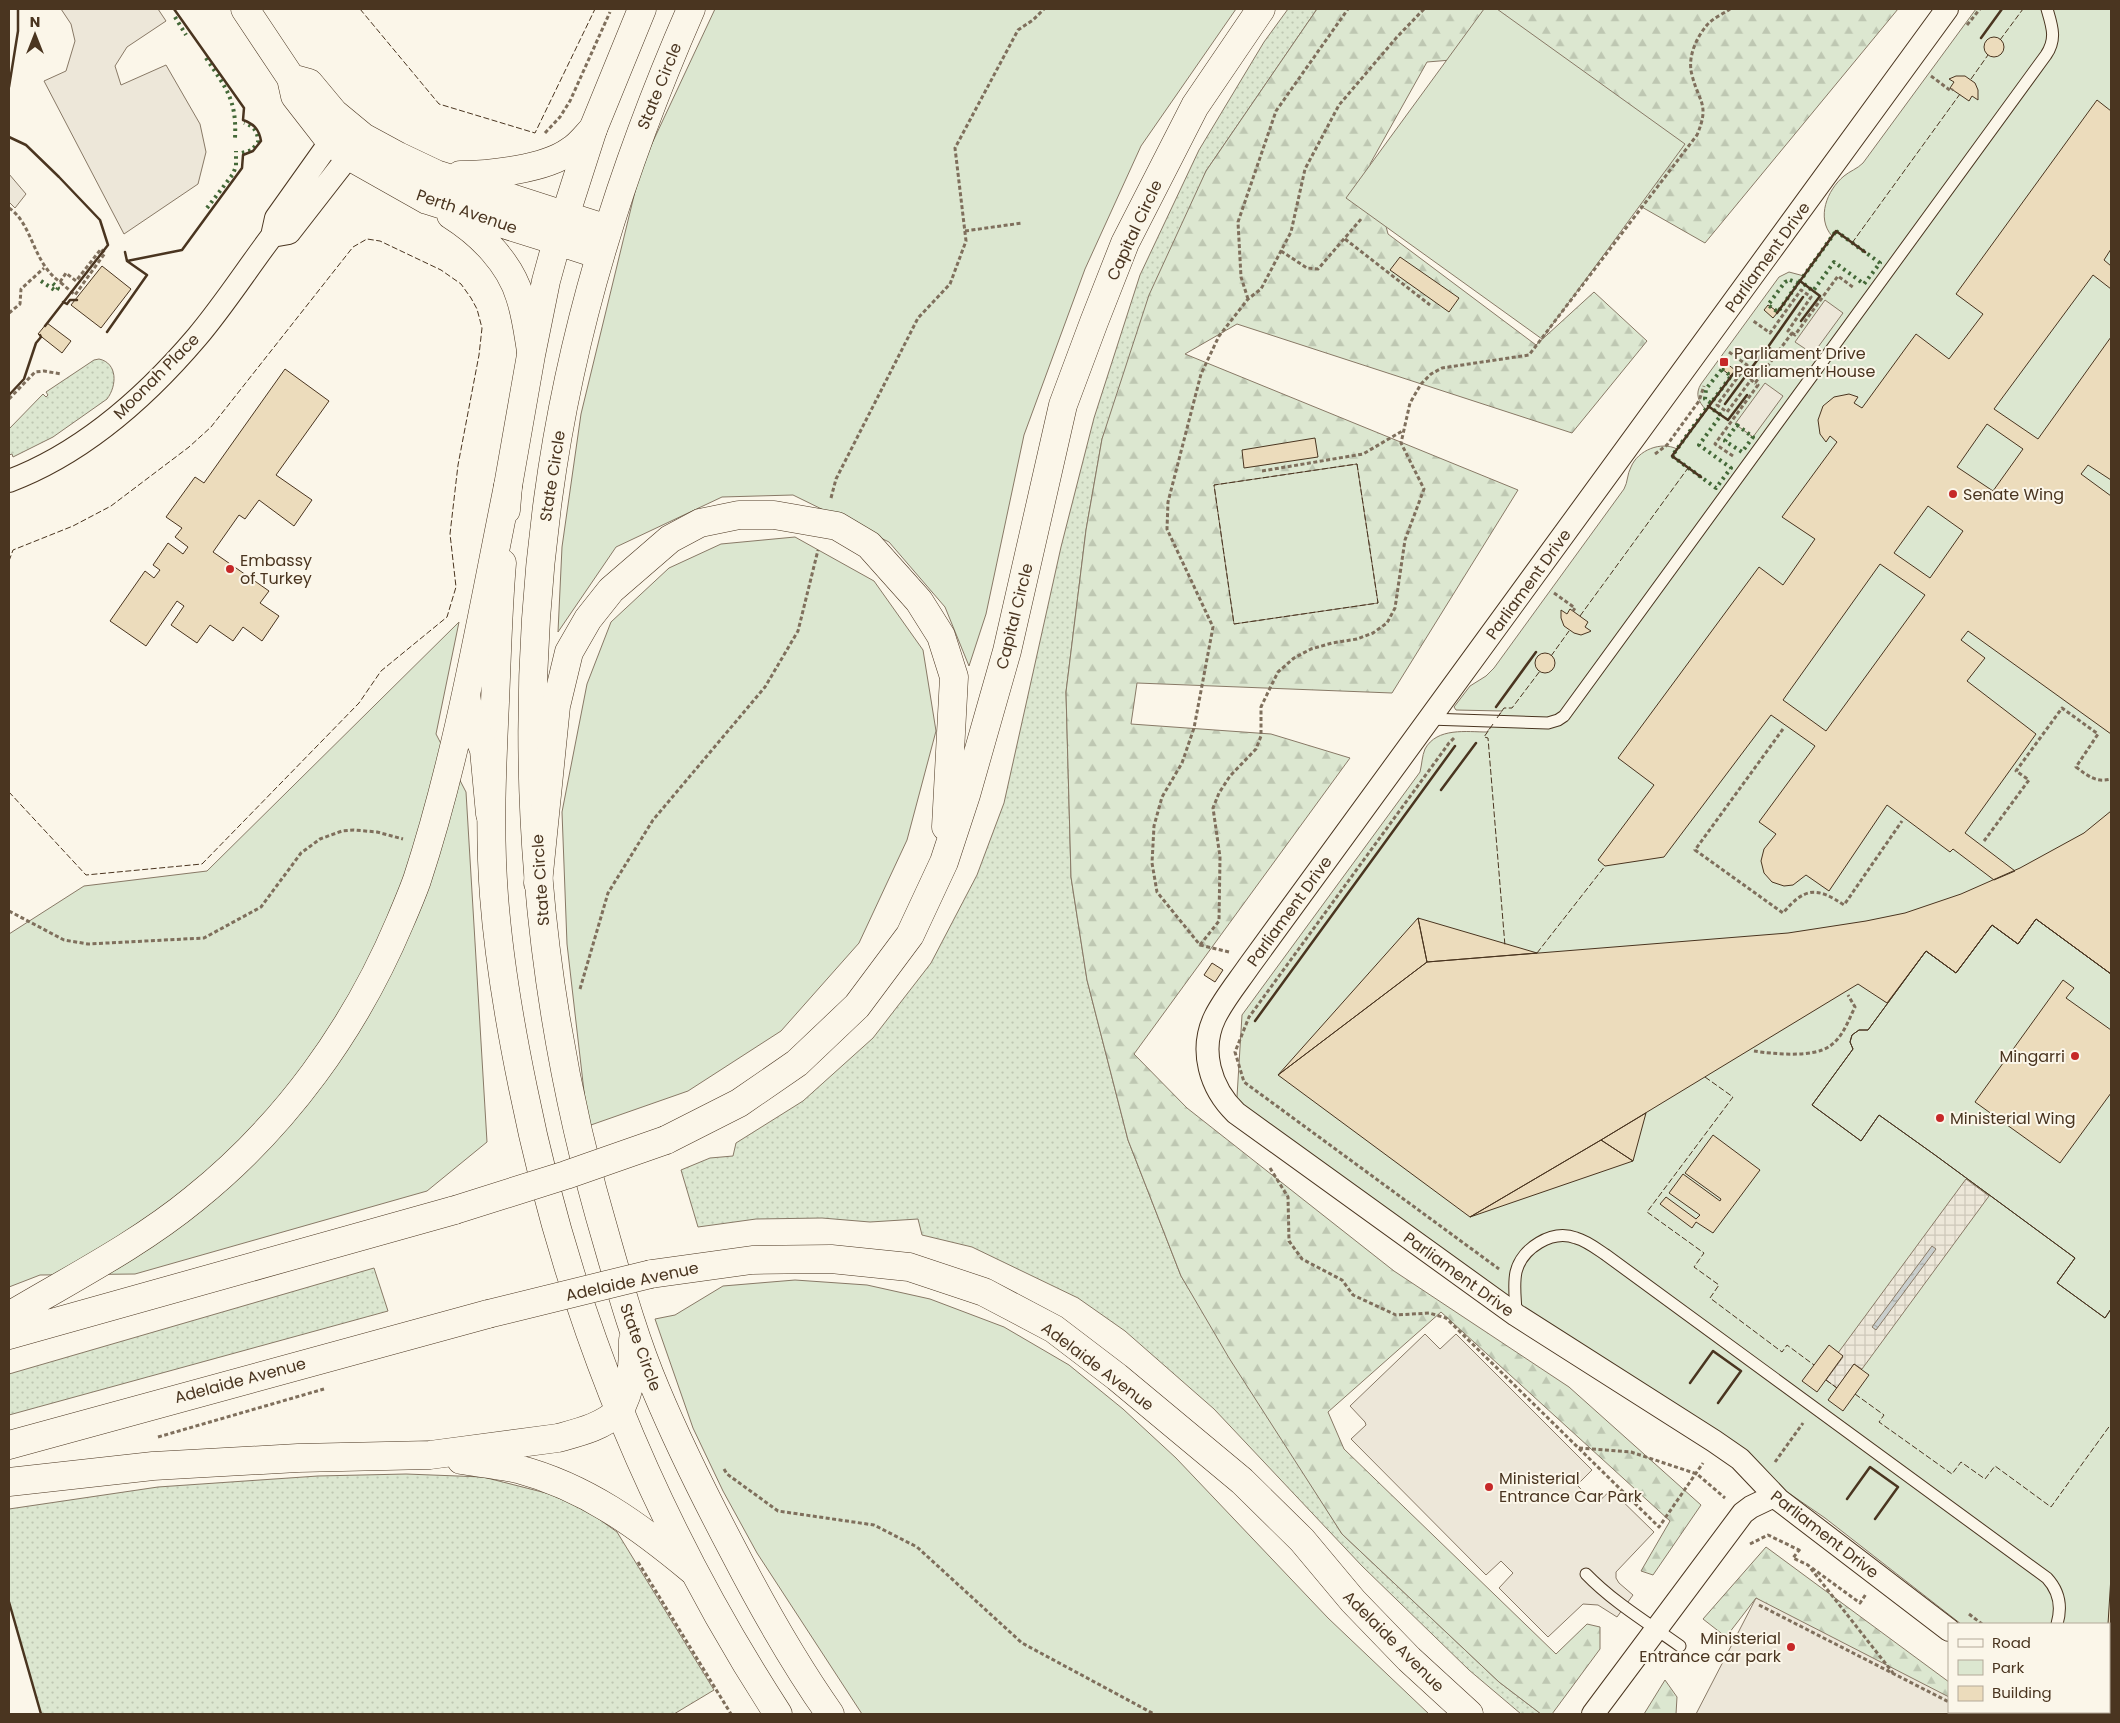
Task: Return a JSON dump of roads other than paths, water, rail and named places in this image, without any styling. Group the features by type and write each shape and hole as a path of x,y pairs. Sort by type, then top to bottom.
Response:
{"main road":[{"name":"Perth Avenue","path":"246,9 291,78 295,96 347,139 427,200 600,255"},
{"path":"9,1316 137,1240 194,1199 238,1160 297,1097 342,1034 386,957 417,882 448,772 508,486 546,280 564,215 593,129 642,9"},
{"name":"State Circle","path":"691,9 632,154 608,229 582,321 560,427 548,496 535,638 532,752 538,883 549,983 566,1082 591,1189 633,1328 656,1391 709,1506 760,1601 830,1714"},
{"name":"Capital Circle","path":"9,1335 455,1210 566,1175 666,1140 739,1103 797,1063 857,1006 910,935 944,862 980,751 1007,651 1063,405 1125,243 1195,106 1261,9"},
{"path":"436,174 491,174 549,162 570,151 593,129"},
{"name":"Perth Avenue","path":"347,139 436,174 608,229"},
{"path":"427,200 472,228 500,258 520,295 531,355"},
{"path":"490,814 500,580 508,486"},
{"path":"538,883 556,706 569,652 588,619 611,590 670,539 700,523 739,515 774,515 837,526 869,545 920,601 941,636 954,677 944,862"},
{"path":"466,691 468,709 484,750 490,814 494,897 502,970 513,1038 535,1146 564,1256 618,1411 643,1468 692,1570 725,1630 778,1714"},
{"name":"Adelaide Avenue","path":"9,1445 488,1314 651,1274 682,1268 752,1260 831,1259 910,1267 984,1292 1054,1329 1117,1377 1242,1480 1302,1540 1353,1601 1409,1659 1469,1714"},
{"path":"9,1482 153,1466 298,1458 430,1455 558,1438 578,1433 600,1424 618,1411 626,1396 630,1380 633,1358 633,1328"},
{"path":"430,1455 517,1469 584,1493 646,1532 692,1570"}],"street":[{"name":"Parliament Drive","path":"1947,9 1250,966 1216,1016 1210,1033 1208,1062 1216,1087 1228,1105 1236,1112 1516,1315 1714,1441 1740,1460 1774,1496 1948,1629"},
{"name":"Moonah Place","path":"9,482 72,450 114,419 149,388 197,336 272,236 276,218 347,139"},
{"path":"1593,1714 1743,1513 1774,1496"}],"lane":[{"path":"1429,719 1548,723 1561,718 1566,713 2046,55 2053,43 2054,36 2046,9"},
{"path":"1516,1315 1515,1280 1519,1265 1527,1252 1539,1243 1560,1235 1576,1238 1606,1255 2047,1578 2055,1588 2059,1599 2057,1623"},
{"path":"1586,1574 1597,1585 1656,1631 1680,1646"}],"water":[{"path":"1932,1246 1936,1249 1876,1330 1872,1327"}],"place":[{"name":"Parliament Drive Parliament House","path":"1724,362"},
{"name":"Senate Wing","path":"1953,494"},
{"name":"Embassy of Turkey","path":"230,569"},
{"name":"Mingarri","path":"2075,1056"},
{"name":"Ministerial Wing","path":"1940,1118"},
{"name":"Ministerial Entrance Car Park","path":"1489,1487"},
{"name":"Ministerial Entrance car park","path":"1791,1647"}]}
